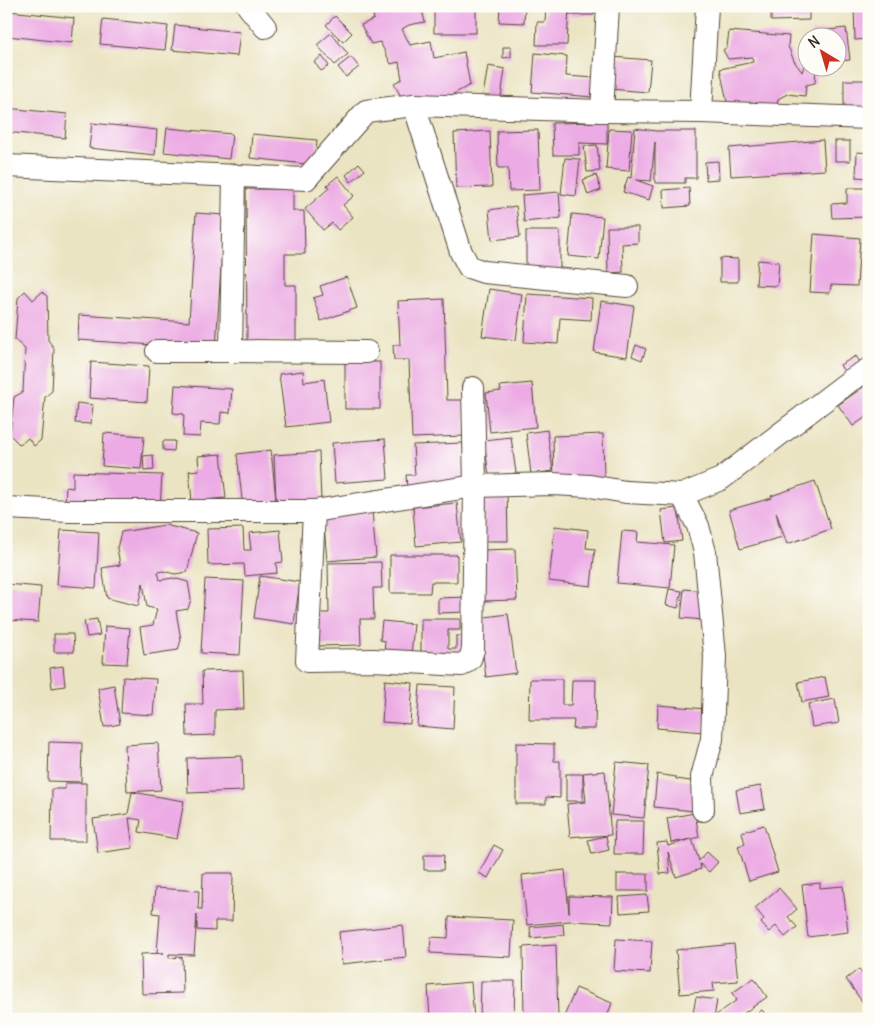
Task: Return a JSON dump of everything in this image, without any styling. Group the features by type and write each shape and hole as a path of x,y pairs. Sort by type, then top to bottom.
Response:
{"street":[{"path":"248,6 265,28"},
{"path":"602,111 608,6"},
{"path":"701,112 707,6"},
{"path":"414,106 461,252 470,267 484,272 627,286"},
{"path":"6,166 306,178 366,111 414,106 701,112 869,118"},
{"path":"231,351 234,175"},
{"path":"157,351 367,352"},
{"path":"6,508 69,511 314,511 475,486 552,484 590,486 626,492 682,495 722,479 851,380 869,369"},
{"path":"314,511 307,661 374,660 462,665 470,659 473,650 475,486 473,388"},
{"path":"682,495 698,526 705,552 714,656 712,739 702,777 703,810"}],"building":[{"path":"371,6 421,6 425,22 409,25 402,29 410,45 431,41 434,58 464,52 470,85 446,98 405,105 394,83 402,79 399,62 391,64 380,42 371,44 361,25 374,19"},
{"path":"434,6 476,6 476,33 434,33"},
{"path":"500,6 525,6 524,23 499,22"},
{"path":"546,6 569,6 567,45 536,45 537,22 545,22"},
{"path":"771,6 809,6 809,20 771,21"},
{"path":"854,6 869,6 869,39 855,40"},
{"path":"570,8 594,9 594,15 570,15"},
{"path":"9,11 74,18 72,43 7,36"},
{"path":"335,16 352,33 343,42 326,25"},
{"path":"103,19 168,26 165,50 100,44"},
{"path":"175,25 240,32 237,56 172,50"},
{"path":"729,31 789,36 788,46 798,66 798,78 815,78 815,83 806,85 805,96 787,94 778,99 776,112 728,106 720,69 753,62 752,57 728,59 723,50 727,47"},
{"path":"331,33 348,54 335,65 317,45"},
{"path":"848,44 850,60 848,60"},
{"path":"503,47 511,47 511,57 503,58"},
{"path":"535,53 567,56 566,76 595,78 593,97 532,92"},
{"path":"322,56 329,66 321,71 314,62"},
{"path":"351,57 359,67 346,77 338,67"},
{"path":"612,57 651,60 648,92 609,89"},
{"path":"488,66 505,69 500,104 482,101"},
{"path":"844,80 869,80 869,115 844,115"},
{"path":"6,108 67,114 65,138 6,132"},
{"path":"607,122 607,144 579,143 579,155 553,155 552,123"},
{"path":"92,123 157,130 155,155 89,148"},
{"path":"167,128 232,134 229,159 164,152"},
{"path":"635,128 656,131 696,131 696,178 685,178 685,183 655,183 655,142 651,181 636,180 653,186 649,200 623,192 628,177 631,178"},
{"path":"609,129 632,130 629,171 606,169"},
{"path":"538,130 540,190 509,191 508,168 498,168 497,131"},
{"path":"490,131 492,187 456,188 454,133"},
{"path":"252,134 317,140 315,165 250,158"},
{"path":"823,140 825,170 731,176 729,148"},
{"path":"835,141 850,141 850,161 835,161"},
{"path":"597,145 600,171 587,172 584,146"},
{"path":"857,152 869,153 869,178 856,177"},
{"path":"565,158 580,159 576,196 561,194"},
{"path":"718,161 719,179 706,180 705,162"},
{"path":"359,163 365,170 351,182 346,175"},
{"path":"596,175 601,190 588,195 583,180"},
{"path":"338,176 354,196 343,205 353,217 338,230 332,223 323,230 305,209 329,188 327,185"},
{"path":"689,188 690,206 664,208 663,190"},
{"path":"847,188 869,188 869,217 832,218 831,204 847,203"},
{"path":"246,189 293,189 293,211 304,211 305,254 285,254 285,285 296,285 296,341 247,341"},
{"path":"559,192 561,218 524,222 522,195"},
{"path":"516,206 520,237 492,240 489,210"},
{"path":"196,213 224,215 216,349 78,340 79,315 189,322"},
{"path":"572,214 603,217 599,259 568,256"},
{"path":"607,227 638,227 638,243 622,244 623,272 608,273"},
{"path":"526,231 560,231 560,273 526,273"},
{"path":"814,234 860,238 857,286 831,285 830,293 810,292"},
{"path":"720,258 738,259 738,282 720,282"},
{"path":"758,260 779,262 777,286 756,285"},
{"path":"865,264 869,264 869,299 864,299"},
{"path":"347,277 357,308 321,321 313,298 323,295 320,286"},
{"path":"489,289 522,294 516,340 482,336"},
{"path":"25,291 33,300 42,292 47,296 48,340 54,348 52,391 45,397 41,440 34,446 28,438 20,445 10,435 14,397 23,392 25,349 15,340 18,298"},
{"path":"527,294 592,298 591,320 560,318 558,344 524,342"},
{"path":"444,299 447,400 463,400 465,436 412,438 409,360 394,360 393,345 400,345 398,301"},
{"path":"601,301 634,306 627,357 594,352"},
{"path":"636,345 646,349 642,360 632,356"},
{"path":"856,356 862,365 846,375 840,365"},
{"path":"91,362 149,366 147,402 89,398"},
{"path":"345,362 380,362 380,409 345,409"},
{"path":"303,371 304,382 324,379 329,422 286,427 279,374"},
{"path":"532,383 536,427 490,432 486,393 501,391 500,386"},
{"path":"869,383 869,391 866,393 869,397 869,415 853,426 838,405"},
{"path":"175,385 232,389 230,413 221,412 220,424 201,423 200,437 183,436 184,414 173,413"},
{"path":"77,403 93,405 91,424 75,423"},
{"path":"547,430 553,471 531,474 526,433"},
{"path":"104,433 144,436 141,469 102,466"},
{"path":"603,434 604,479 554,481 553,436"},
{"path":"511,437 516,473 489,476 484,440"},
{"path":"385,439 388,479 335,483 332,443"},
{"path":"163,441 175,441 174,451 163,450"},
{"path":"463,443 465,485 407,488 406,475 415,475 413,445"},
{"path":"271,450 276,500 274,455 319,452 321,500 243,508 237,454"},
{"path":"221,454 226,498 192,501 189,471 199,470 198,456"},
{"path":"153,455 154,470 144,471 143,456"},
{"path":"73,472 162,475 160,508 65,504 66,487 73,488"},
{"path":"815,481 831,529 787,544 776,512 782,537 740,549 729,510 772,498 771,496"},
{"path":"507,489 508,541 483,541 483,490"},
{"path":"457,503 461,542 416,546 413,507"},
{"path":"678,508 682,541 665,543 661,510"},
{"path":"372,510 376,557 327,561 323,514"},
{"path":"165,525 197,533 187,572 175,574 163,571 158,572 160,580 173,578 188,582 191,599 188,609 176,611 181,640 178,650 144,655 140,627 153,625 157,609 147,607 143,583 138,606 107,598 102,568 120,565 117,548 121,532"},
{"path":"555,526 588,530 586,548 595,549 591,586 549,581"},
{"path":"243,528 244,550 251,550 249,533 280,530 283,562 276,563 277,573 245,576 244,564 208,565 207,529"},
{"path":"61,530 99,532 96,588 57,585"},
{"path":"622,531 638,532 637,542 674,545 670,588 617,583"},
{"path":"515,549 517,600 482,601 481,550"},
{"path":"390,555 457,555 457,582 431,582 430,593 390,593"},
{"path":"381,562 382,588 373,588 374,619 360,619 361,645 314,646 313,613 329,613 328,563"},
{"path":"260,576 300,582 294,624 254,618"},
{"path":"205,579 244,581 240,655 201,653"},
{"path":"6,584 41,587 38,622 6,620"},
{"path":"669,589 682,591 678,608 666,605"},
{"path":"684,589 707,591 704,620 681,618"},
{"path":"468,597 469,612 438,613 438,598"},
{"path":"508,614 516,673 486,677 478,618"},
{"path":"97,619 100,635 87,637 84,621"},
{"path":"421,619 460,619 460,630 448,630 448,649 456,649 456,636 467,636 467,657 421,658"},
{"path":"382,621 414,624 411,656 384,654 385,641 380,640"},
{"path":"105,626 130,628 127,664 103,663"},
{"path":"54,634 73,634 74,652 54,652"},
{"path":"63,666 65,686 52,688 50,668"},
{"path":"243,670 244,709 215,710 215,735 187,736 186,704 203,704 202,671"},
{"path":"123,677 156,679 153,715 121,713"},
{"path":"825,677 829,697 802,702 798,682"},
{"path":"530,679 562,679 562,705 571,705 572,680 596,680 595,729 573,729 574,720 529,720"},
{"path":"385,680 413,683 410,724 382,722"},
{"path":"114,685 120,724 104,727 98,688"},
{"path":"420,685 455,687 453,729 417,726"},
{"path":"835,699 839,723 812,727 808,704"},
{"path":"658,705 706,709 704,732 657,728"},
{"path":"49,742 82,743 81,782 48,781"},
{"path":"158,743 161,790 127,792 125,745"},
{"path":"516,743 554,744 554,761 560,761 560,798 546,797 546,804 516,804"},
{"path":"242,756 243,791 188,793 187,758"},
{"path":"616,762 649,765 644,818 611,815"},
{"path":"605,771 611,835 570,837 567,804 586,802 583,773"},
{"path":"566,774 583,774 583,801 566,801"},
{"path":"657,774 698,782 694,811 654,807"},
{"path":"65,783 86,783 86,841 51,841 52,789 65,789"},
{"path":"761,786 765,809 740,813 736,790"},
{"path":"132,792 184,801 177,839 139,832 141,820 129,818 133,848 98,853 93,819 128,814"},
{"path":"695,813 699,837 692,839 699,861 707,852 718,862 709,872 700,864 701,869 676,877 668,852 670,873 660,874 657,843 667,842 668,846 691,839 671,843 667,818"},
{"path":"615,821 644,821 643,854 614,854"},
{"path":"764,825 778,872 749,881 738,846 745,844 742,832"},
{"path":"606,836 609,850 592,854 588,840"},
{"path":"494,845 503,850 488,878 479,873"},
{"path":"424,855 444,855 443,870 424,870"},
{"path":"565,870 569,913 569,896 613,897 612,923 569,921 527,925 522,875"},
{"path":"203,873 233,873 232,921 215,921 215,931 197,930 197,915 194,955 169,954 169,958 182,957 183,993 142,994 141,954 164,953 157,953 160,914 153,913 155,888 199,891 198,909 202,909"},
{"path":"617,874 648,874 648,891 617,891"},
{"path":"820,883 820,888 843,886 848,932 808,937 802,885"},
{"path":"779,888 797,909 788,917 797,927 785,937 776,926 769,932 761,923 764,919 755,908"},
{"path":"647,895 649,911 620,913 619,897"},
{"path":"449,917 513,920 511,957 430,953 431,937 448,938"},
{"path":"563,924 564,935 531,938 530,927"},
{"path":"403,925 406,957 342,964 339,932"},
{"path":"616,939 652,941 650,973 614,971"},
{"path":"734,944 738,981 713,983 714,991 680,994 676,950"},
{"path":"556,945 558,1018 524,1019 523,947"},
{"path":"859,969 869,983 869,999 863,1003 846,979"},
{"path":"754,978 767,997 744,1013 748,1019 719,1019 716,1015 737,1000 732,993"},
{"path":"481,981 515,981 514,1019 480,1019"},
{"path":"471,982 474,1019 430,1019 428,986"},
{"path":"576,988 612,1003 606,1019 563,1019"},
{"path":"696,997 717,1000 714,1019 692,1019"},
{"path":"762,1010 769,1019 749,1019"}]}
